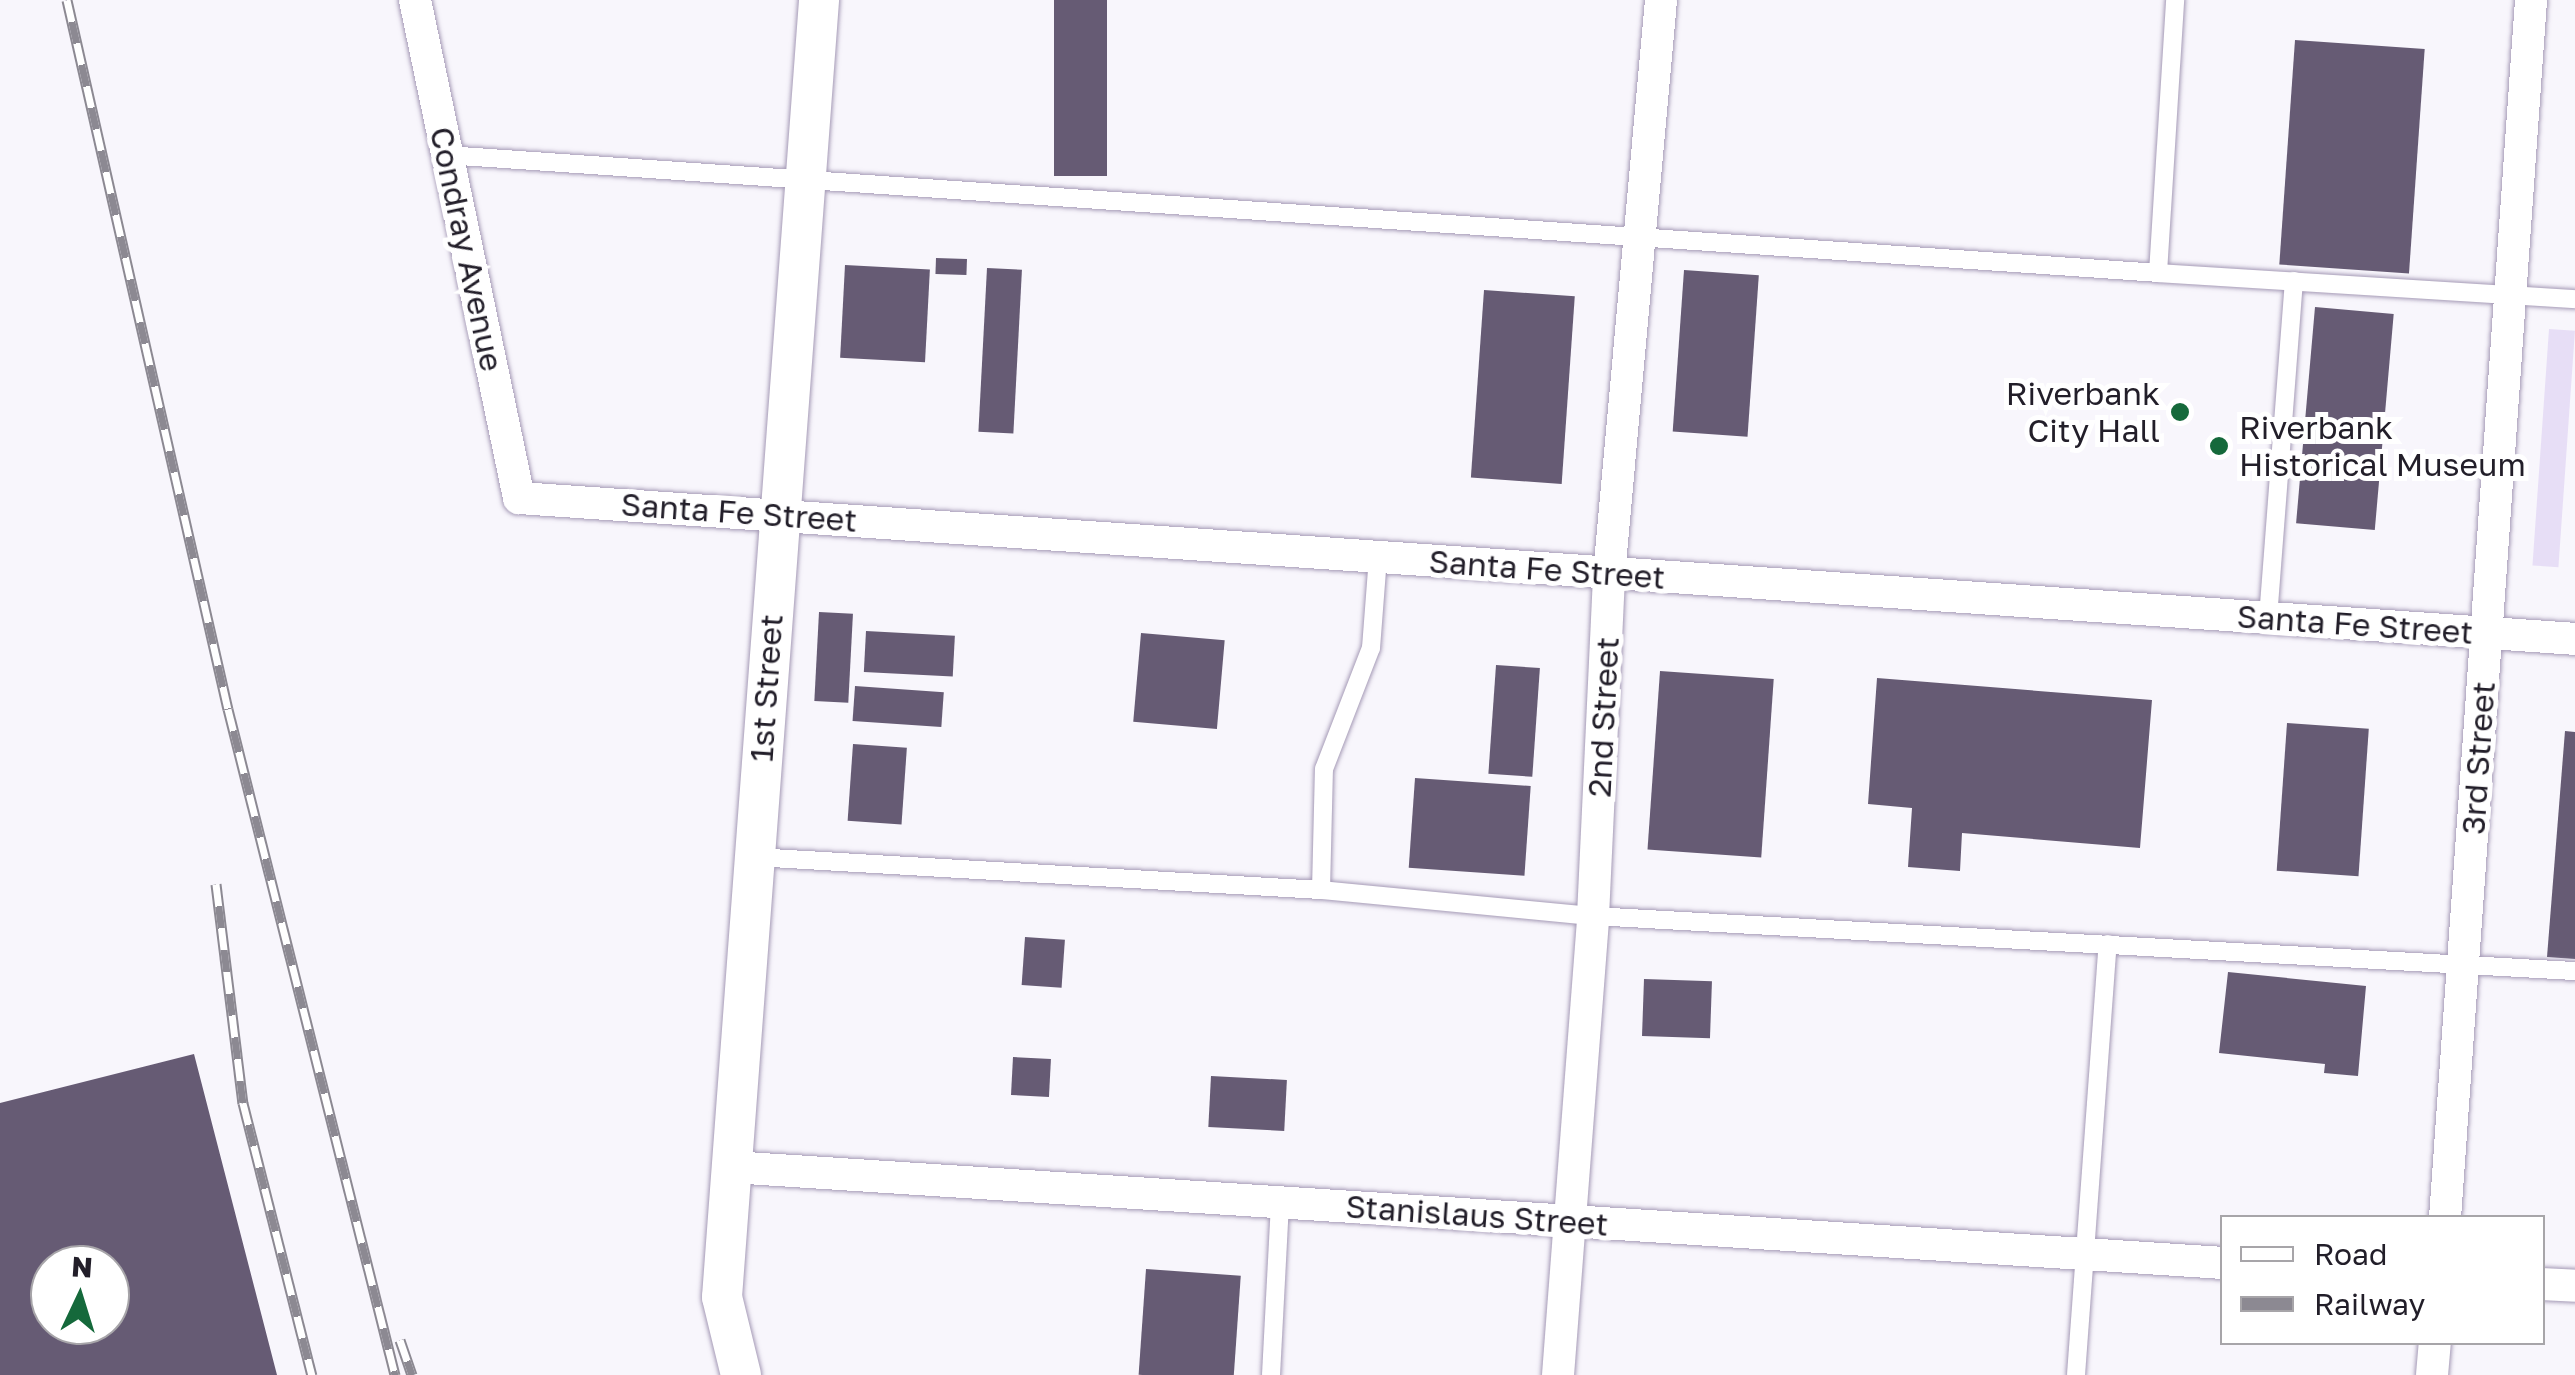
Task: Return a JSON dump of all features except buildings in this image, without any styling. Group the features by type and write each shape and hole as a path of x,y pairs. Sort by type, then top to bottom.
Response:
{"street":[{"name":"Condray Avenue","path":"415,0 519,498"},
{"name":"1st Street","path":"741,1375 722,1297 819,0"},
{"name":"2nd Street","path":"1558,1375 1594,916 1610,575 1644,238 1661,0"},
{"name":"3rd Street","path":"2445,1215 2531,0"},
{"name":"Santa Fe Street","path":"519,498 2575,639"},
{"name":"Stanislaus Street","path":"731,1167 2220,1263"},
{"path":"2545,1284 2575,1286"},
{"path":"2432,1375 2435,1345"}],"lane":[{"path":"2158,273 2175,0"},
{"path":"446,154 2575,299"},
{"path":"2268,618 2294,281"},
{"path":"1320,890 1324,769 1370,648 1378,556"},
{"path":"753,858 1320,890 1594,916 2575,971"},
{"path":"2076,1375 2108,944"},
{"path":"1271,1375 1280,1202"}],"shaded area":[{"path":"2549,329 2575,331 2558,567 2532,565"}],"railway":[{"path":"67,0 228,709 395,1375"},
{"path":"216,884 243,1103 312,1375"},
{"path":"400,1340 412,1375"}],"place":[{"name":"Riverbank City Hall","path":"2180,412"},
{"name":"Riverbank Historical Museum","path":"2219,446"}]}
